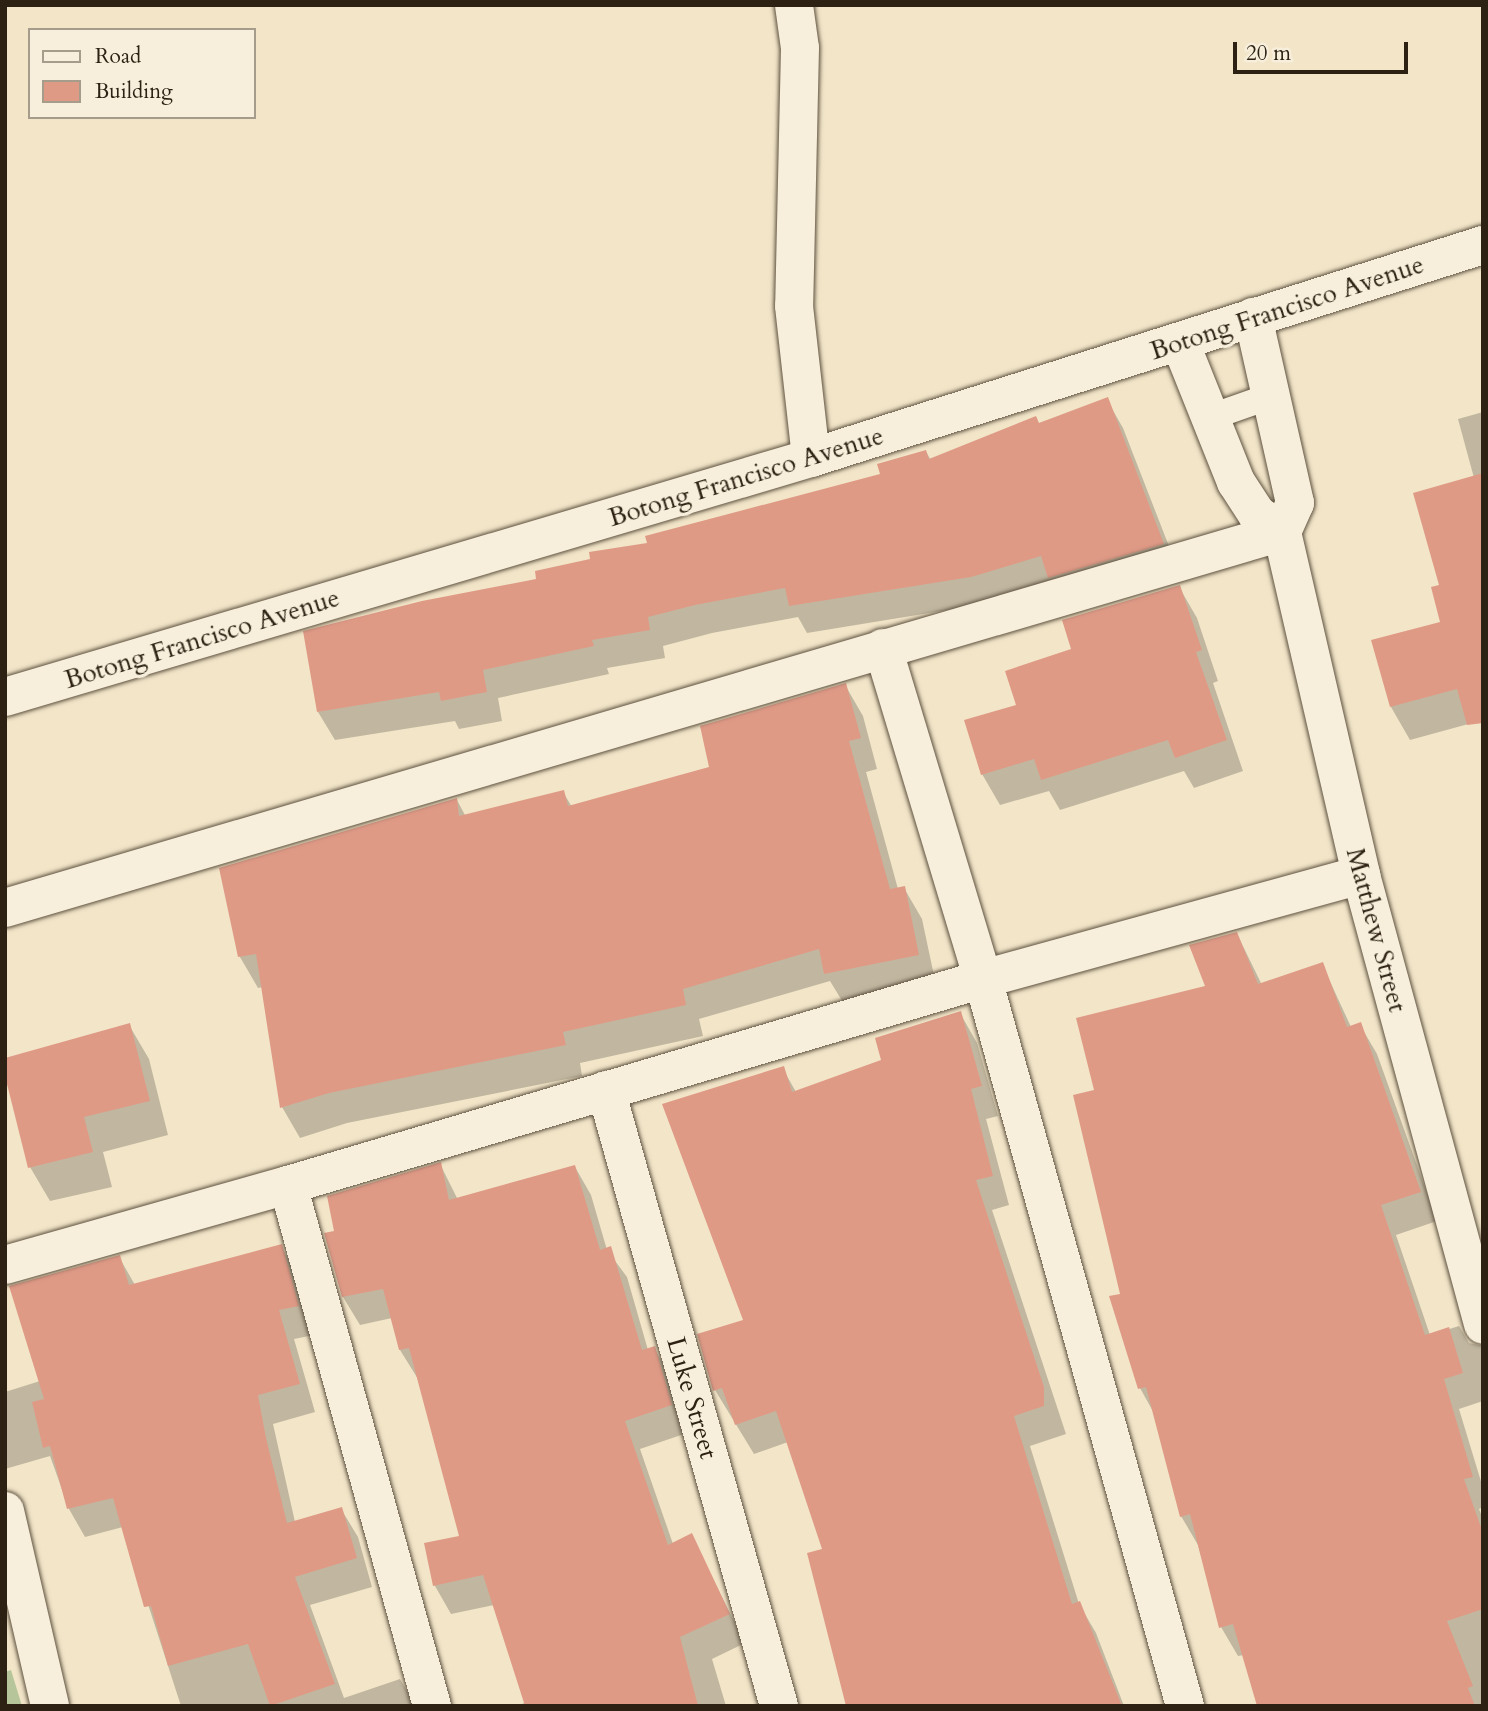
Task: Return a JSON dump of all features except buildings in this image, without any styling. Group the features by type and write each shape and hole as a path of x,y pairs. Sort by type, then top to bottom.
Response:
{"street":[{"path":"794,5 800,48 793,306 811,458"},
{"name":"Botong Francisco Avenue","path":"5,697 811,458 1483,245"},
{"path":"5,908 1282,532 1295,503 1253,317"},
{"path":"1180,342 1236,482 1257,514 1282,532"},
{"name":"Matthew Street","path":"1282,532 1361,875 1483,1325"},
{"path":"883,648 983,979 1185,1706"},
{"path":"5,1265 288,1185 983,979 1361,875"},
{"name":"Luke Street","path":"606,1090 779,1706"},
{"path":"288,1185 432,1706"},
{"path":"5,1511 50,1706"}],"lane":[{"path":"1211,416 1271,396"}],"green space":[{"path":"11,1670 22,1706 5,1706 5,1672"}]}
